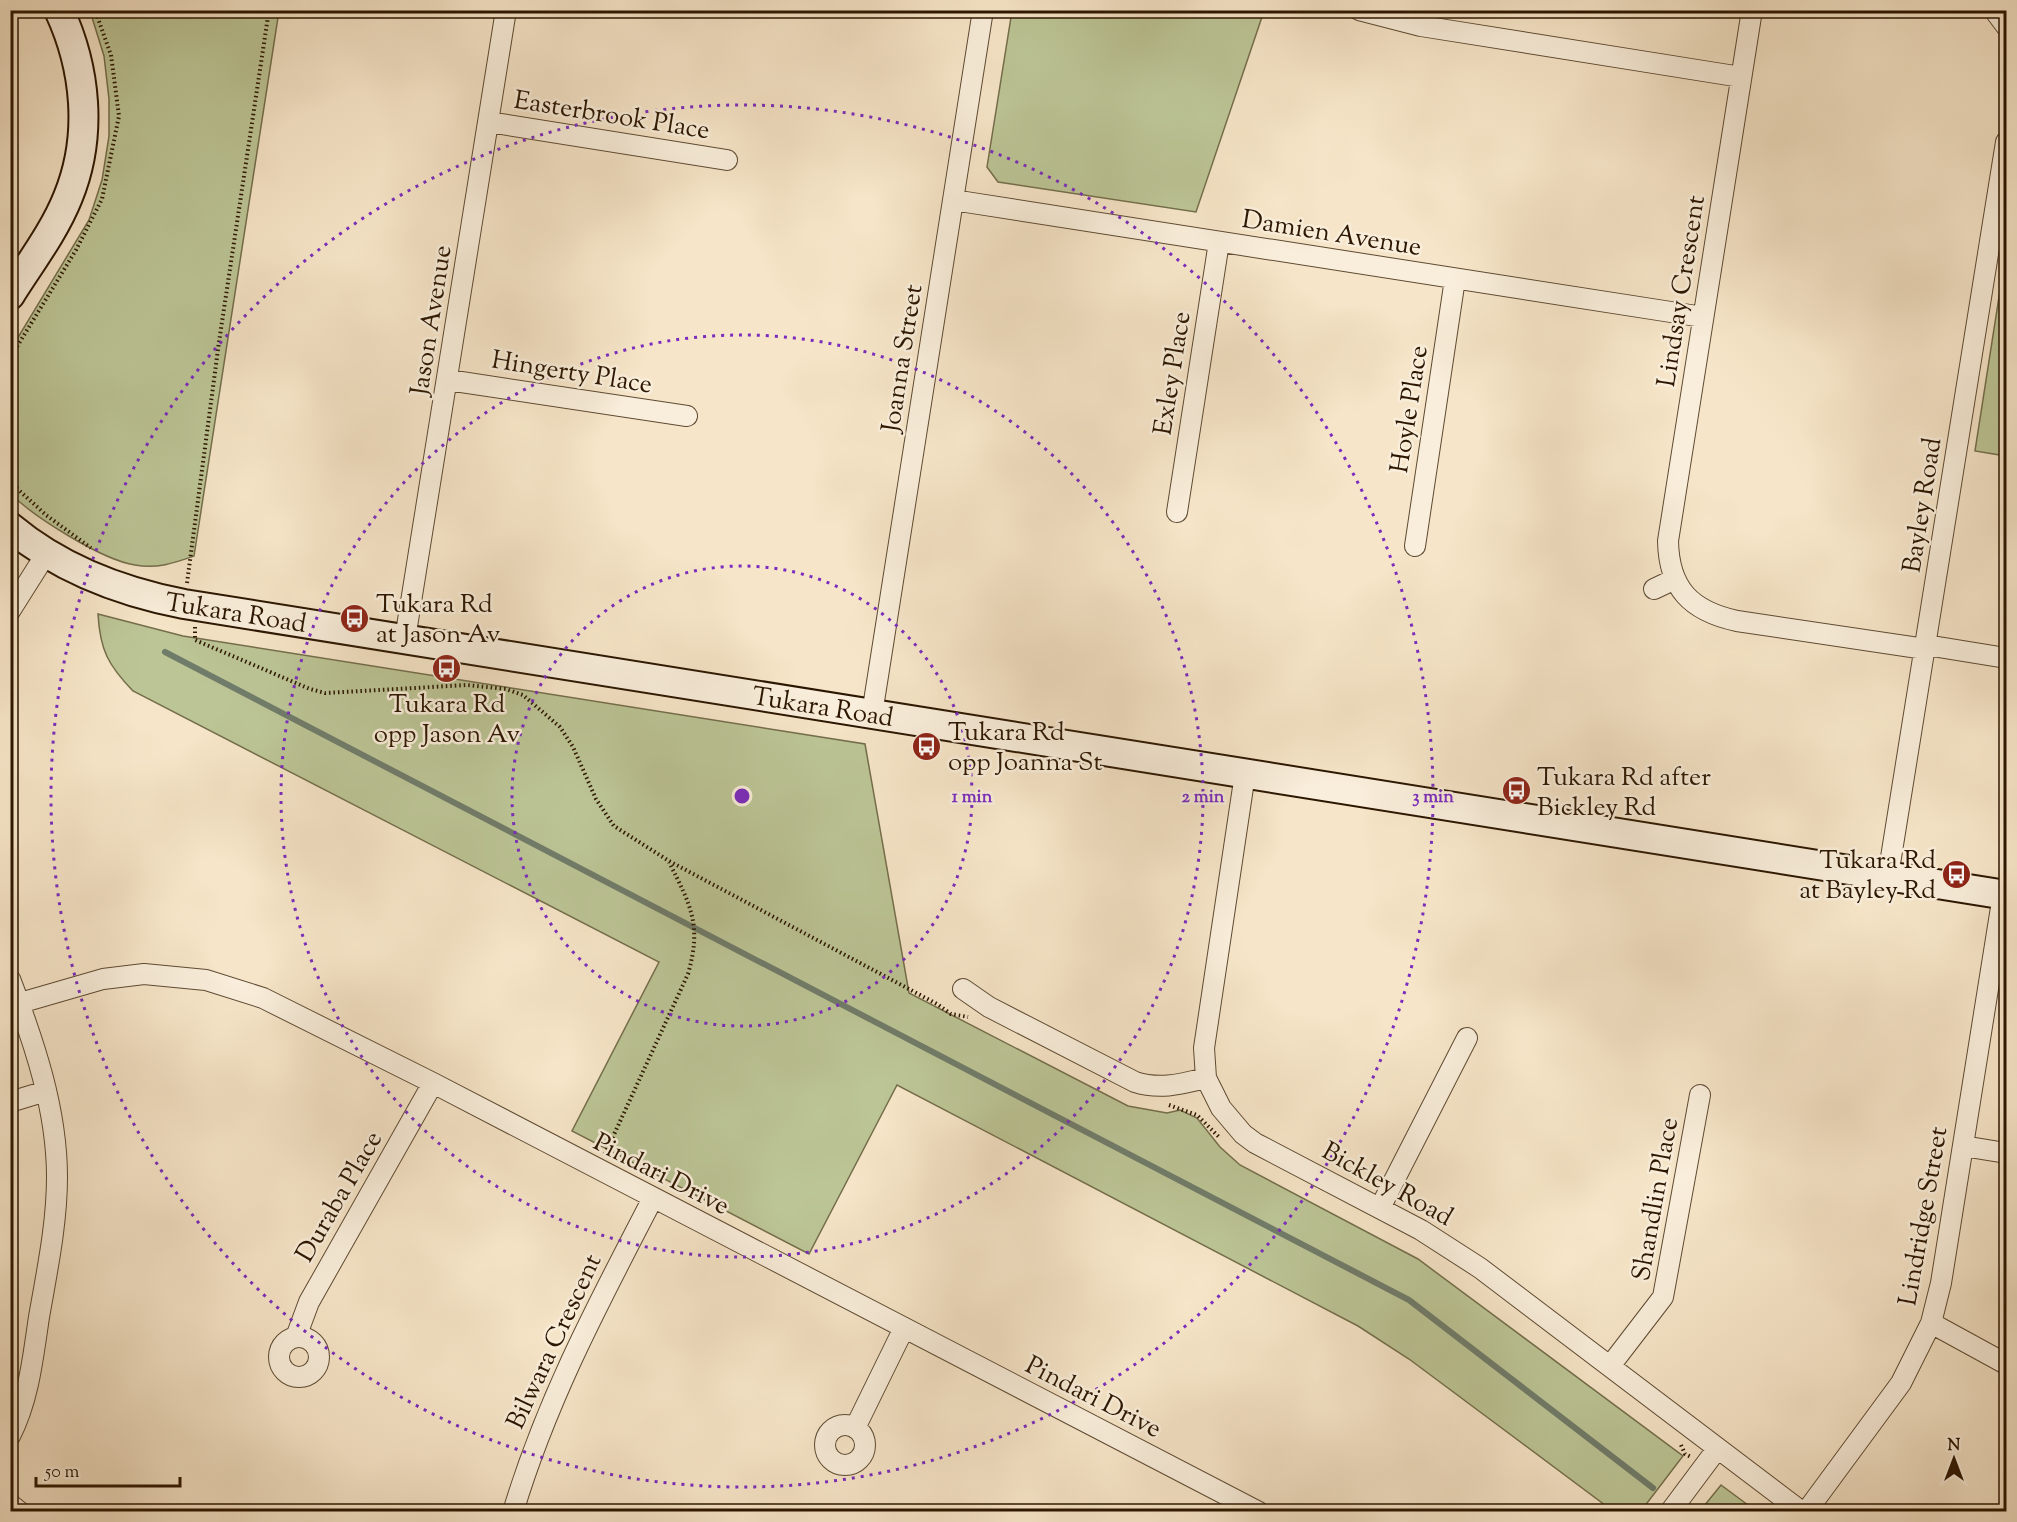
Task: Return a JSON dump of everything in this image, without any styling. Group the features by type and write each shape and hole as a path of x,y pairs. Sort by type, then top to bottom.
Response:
{"street":[{"path":"10,295 62,212 80,157 84,121 81,81 75,51 59,10"},
{"name":"Jason Avenue","path":"405,639 506,10"},
{"name":"Joanna Street","path":"872,714 983,10"},
{"path":"1359,10 1420,26 1741,77"},
{"name":"Lindsay Crescent","path":"1752,10 1668,541 1668,561 1675,579 1683,592 1701,609 1726,619 2007,658"},
{"path":"1994,10 2007,26"},
{"name":"Easterbrook Place","path":"489,122 727,160"},
{"name":"Bayley Road","path":"1888,876 2007,142"},
{"name":"Damien Avenue","path":"953,200 1703,317"},
{"name":"Exley Place","path":"1177,512 1219,242"},
{"name":"Hoyle Place","path":"1415,546 1455,279"},
{"name":"Hingerty Place","path":"448,380 687,416"},
{"name":"Tukara Road","path":"10,527 46,554 103,581 161,600 2005,895"},
{"path":"10,611 46,554"},
{"path":"1654,589 1675,579"},
{"name":"Bickley Road","path":"1245,774 1205,1033 1206,1078 1231,1122 1255,1143 1380,1208 1480,1268 1717,1449 1804,1512"},
{"name":"Lindridge Street","path":"1804,1512 1901,1383 1931,1323 1941,1283 2005,895"},
{"name":"Pindari Drive","path":"20,1004 84,984 123,976 164,975 206,980 263,998 433,1083 1259,1512"},
{"path":"10,979 20,1004 46,1091 56,1152 54,1222 28,1384 10,1436"},
{"path":"963,989 989,1007 1135,1082 1147,1086 1169,1087 1206,1078"},
{"path":"1380,1208 1467,1038"},
{"name":"Duraba Place","path":"296,1337 309,1302 433,1083"},
{"path":"10,1102 46,1091"},
{"name":"Shandlin Place","path":"1610,1366 1663,1297 1700,1095"},
{"path":"1963,1146 2007,1153"},
{"name":"Bilwara Crescent","path":"513,1512 539,1433 563,1374 653,1198"},
{"path":"1931,1323 2007,1364"},
{"path":"855,1428 904,1328"},
{"path":"1670,1512 1717,1449"},
{"path":"10,1504 20,1512"}],"path":[{"path":"176,580 187,582 221,330 269,10"},
{"path":"10,482 74,538 93,549"},
{"path":"187,624 196,629 195,640 310,689 340,692 467,685 506,689 523,695 560,727 573,747 596,799 614,826 669,861 937,1004 951,1014 972,1018"},
{"path":"606,1152 688,974 695,951 696,928 691,910 669,861"},
{"path":"1166,1104 1197,1115 1222,1140"},
{"path":"1679,1442 1685,1454"}],"green space":[{"path":"90,11 279,11 194,556 158,566 135,565 105,555 35,514 11,494 11,349 89,220 102,180 109,136 109,99 104,56"},
{"path":"1012,11 1264,11 1196,212 998,182 987,167"},
{"path":"2006,252 2006,456 1975,451"},
{"path":"98,614 183,636 865,744 909,993 1128,1106 1167,1113 1180,1110 1197,1118 1220,1147 1240,1165 1418,1259 1683,1456 1641,1511 1613,1511 1409,1359 1358,1326 897,1085 809,1254 572,1131 659,962 133,691 111,665 103,647"},
{"path":"1721,1485 1756,1511 1700,1511"}],"waterway":[{"path":"165,652 1409,1300 1653,1488"}],"place":[{"name":"Tukara Rd at Jason Av","path":"355,618"},
{"name":"Tukara Rd opp Jason Av","path":"447,669"},
{"name":"Tukara Rd opp Joanna St","path":"927,746"},
{"name":"Tukara Rd after Bickley Rd","path":"1516,791"},
{"name":"Tukara Rd at Bayley Rd","path":"1957,874"}]}
